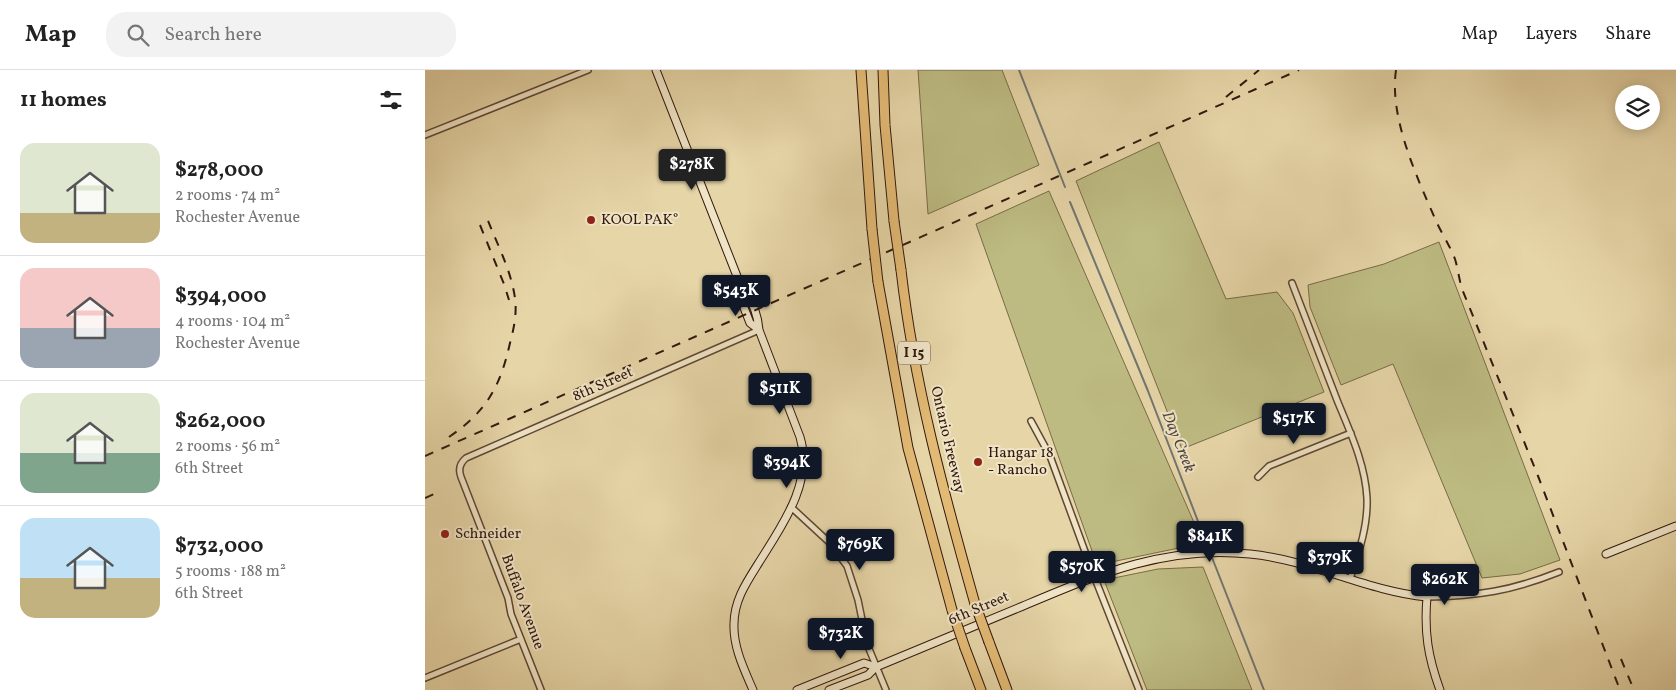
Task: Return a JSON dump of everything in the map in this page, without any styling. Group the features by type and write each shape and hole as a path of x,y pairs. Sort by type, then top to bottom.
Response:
{"highway":[{"name":"I 15","path":"861,70 872,229 878,282 908,448 953,610 981,690"},
{"name":"Ontario Freeway","path":"883,70 885,125 894,221 907,317 930,436 975,604 1007,690"}],"street":[{"path":"425,135 588,70"},
{"path":"656,70 743,294 749,298 755,310 759,330 803,449 803,472 797,495 745,584 735,610 736,644 741,662 753,690"},
{"path":"1292,283 1362,465 1367,505 1364,534 1350,579"},
{"name":"8th Street","path":"460,466 466,458 759,330"},
{"path":"1031,421 1051,456 1094,576 1139,690"},
{"path":"1258,477 1269,466 1351,433"},
{"name":"Buffalo Avenue","path":"460,466 461,477 541,690"},
{"path":"791,507 830,543 843,560 854,584 865,636 886,690"},
{"path":"1606,554 1676,526"},
{"name":"6th Street","path":"829,690 868,675 876,667 1094,576 1135,563 1194,552 1225,552 1273,557 1392,592 1427,596 1463,596 1494,592 1532,582 1559,572"},
{"path":"1427,596 1425,618 1427,644 1440,690"},
{"path":"425,678 521,640"},
{"name":"6th Street","path":"797,690 864,663 876,667"}],"shaded area":[{"path":"918,70 1002,70 1039,165 928,214"},
{"path":"1159,142 1226,299 1277,292 1293,313 1324,392 1182,449 1076,181"},
{"path":"1049,191 1203,543 1097,565 976,224"},
{"path":"1439,242 1560,560 1520,574 1482,578 1393,364 1341,385 1310,307 1308,285 1384,264"},
{"path":"1203,567 1252,690 1147,690 1104,580 1158,569"}],"waterway":[{"name":"Day Creek","path":"1019,70 1065,187"},
{"name":"Day Creek","path":"1070,202 1148,391 1209,550"},
{"name":"Day Creek","path":"1211,555 1264,690"}],"railway":[{"path":"1226,97 1259,70"},
{"path":"425,456 1299,70"},
{"path":"1396,70 1397,108 1406,147 1413,167 1436,221 1455,259 1462,289 1538,476 1620,690"},
{"path":"449,437 473,418 490,397 502,373 514,326 516,304 513,288 507,267 487,218"},
{"path":"480,225 509,300"},
{"path":"425,498 441,491"},
{"path":"1621,659 1634,690"}],"place":[{"name":"KOOL PAK°","path":"591,220"},
{"name":"Hangar 18 - Rancho","path":"978,462"},
{"name":"Schneider","path":"445,534"}]}
